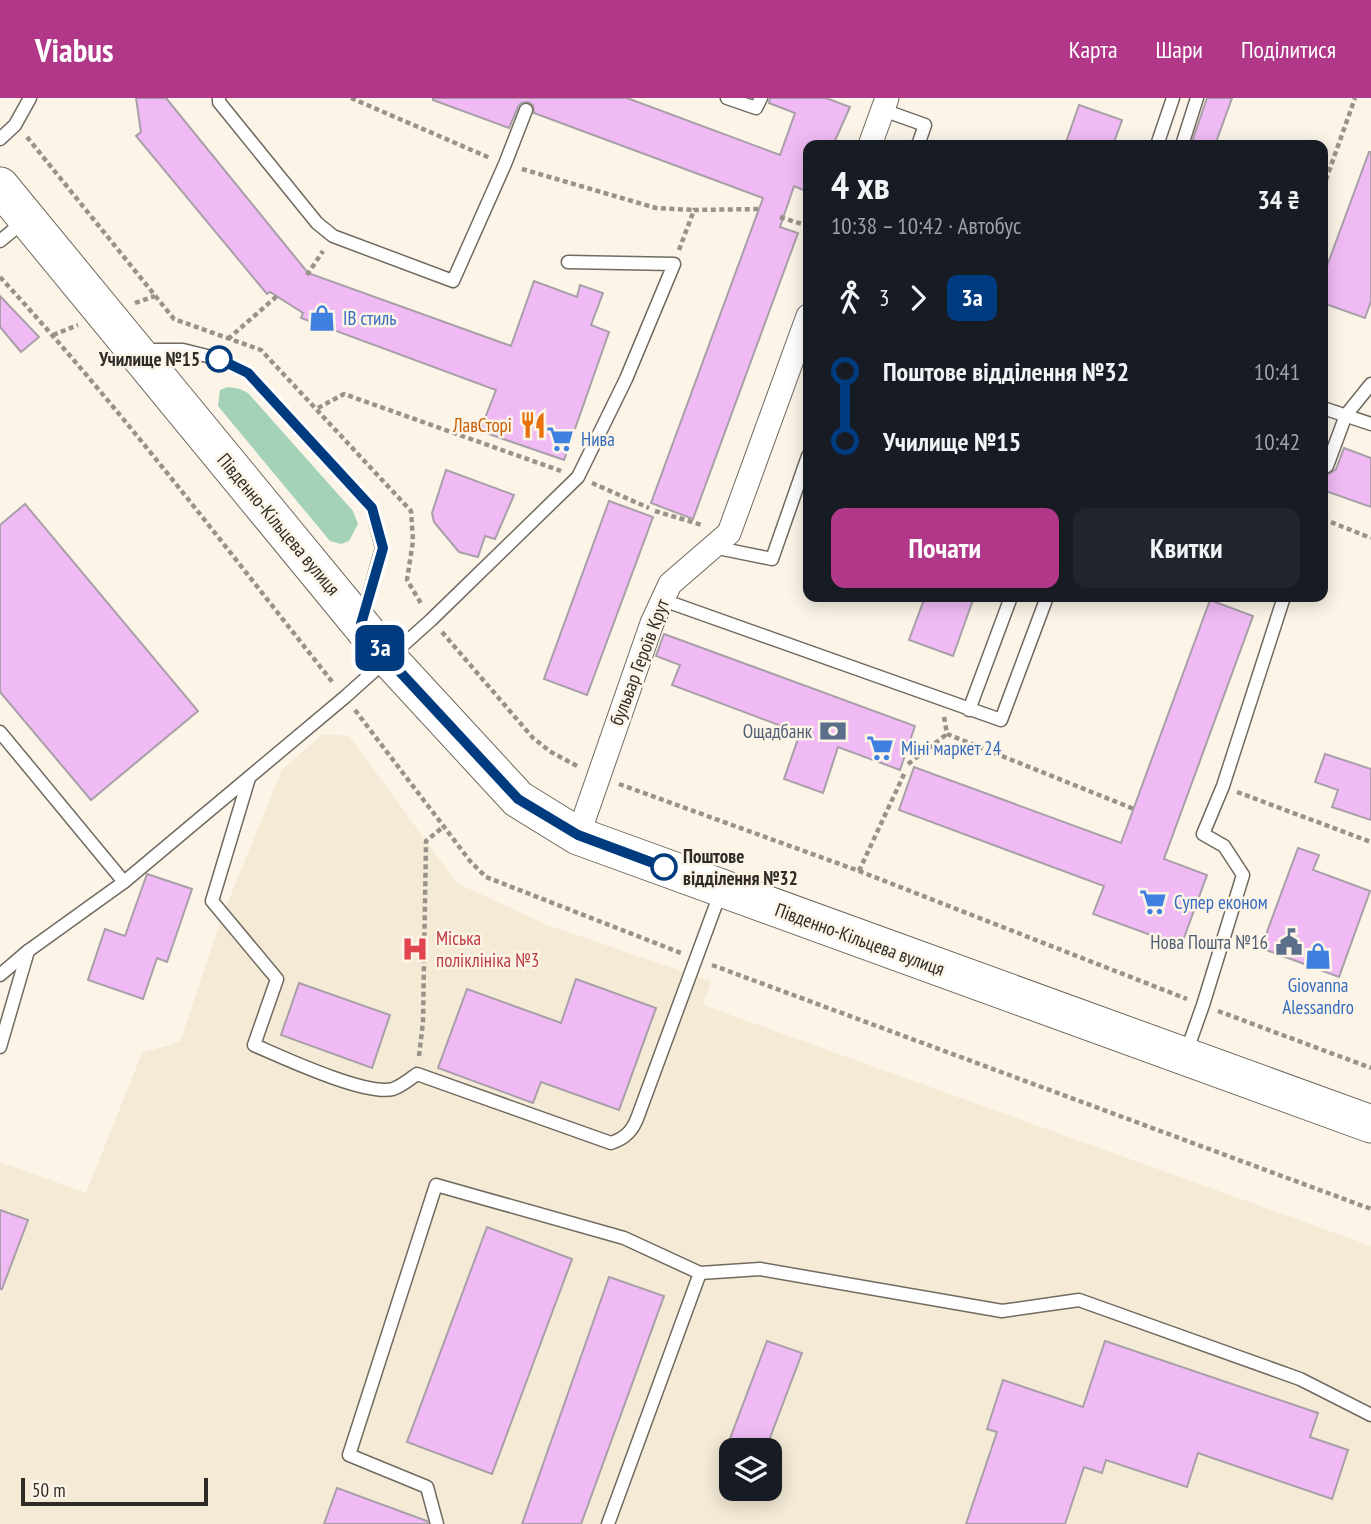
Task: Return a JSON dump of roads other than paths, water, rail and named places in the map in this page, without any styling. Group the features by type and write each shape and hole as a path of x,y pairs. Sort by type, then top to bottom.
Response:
{"main road":[{"name":"Південно-Кільцева вулиця","path":"0,186 13,230 135,349 388,659 518,799 578,835 1371,1124"}],"street":[{"path":"872,140 885,104"},
{"name":"бульвар Героїв Крут","path":"578,835 652,623 670,584 721,540 803,329"}],"lane":[{"path":"0,139 15,125 30,98"},
{"path":"219,98 219,102 317,223 333,236 453,281 526,110"},
{"path":"727,98 756,108 761,98"},
{"path":"1159,140 1173,98"},
{"path":"1184,140 1197,98"},
{"path":"885,104 925,125 920,140"},
{"path":"0,975 28,951 124,882 388,659 578,477 626,379 674,264 568,262"},
{"path":"135,349 183,350 219,359 248,373 372,508 383,548 361,624"},
{"path":"1328,463 1346,415 1371,384"},
{"path":"1328,410 1371,424"},
{"path":"721,540 772,559 803,470"},
{"path":"663,600 1002,720 1045,602"},
{"path":"969,710 1009,602"},
{"path":"1184,1056 1203,1006 1242,875 1224,846 1203,834 1223,786 1282,602"},
{"path":"0,732 124,882"},
{"path":"250,777 212,901 277,979 254,1045 312,1069 373,1089 393,1089 417,1074 611,1143 619,1141 634,1126 722,889"},
{"path":"0,1047 28,951"},
{"path":"437,1524 427,1487 349,1455 436,1185 624,1238 700,1273 760,1269 1002,1311 1079,1300 1300,1380 1371,1415"},
{"path":"608,1524 700,1273"}],"place":[{"name":"ІВ стиль","path":"322,318"},
{"name":"Училище №15","path":"219,359"},
{"name":"ЛавСторі","path":"533,425"},
{"name":"Нива","path":"560,439"},
{"name":"Ощадбанк","path":"833,731"},
{"name":"Міні маркет 24","path":"880,748"},
{"name":"Поштове відділення №32","path":"664,867"},
{"name":"Супер економ","path":"1153,902"},
{"name":"Нова Пошта №16","path":"1289,942"},
{"name":"Міська поліклініка №3","path":"415,949"},
{"name":"Giovanna Alessandro","path":"1318,956"}]}
